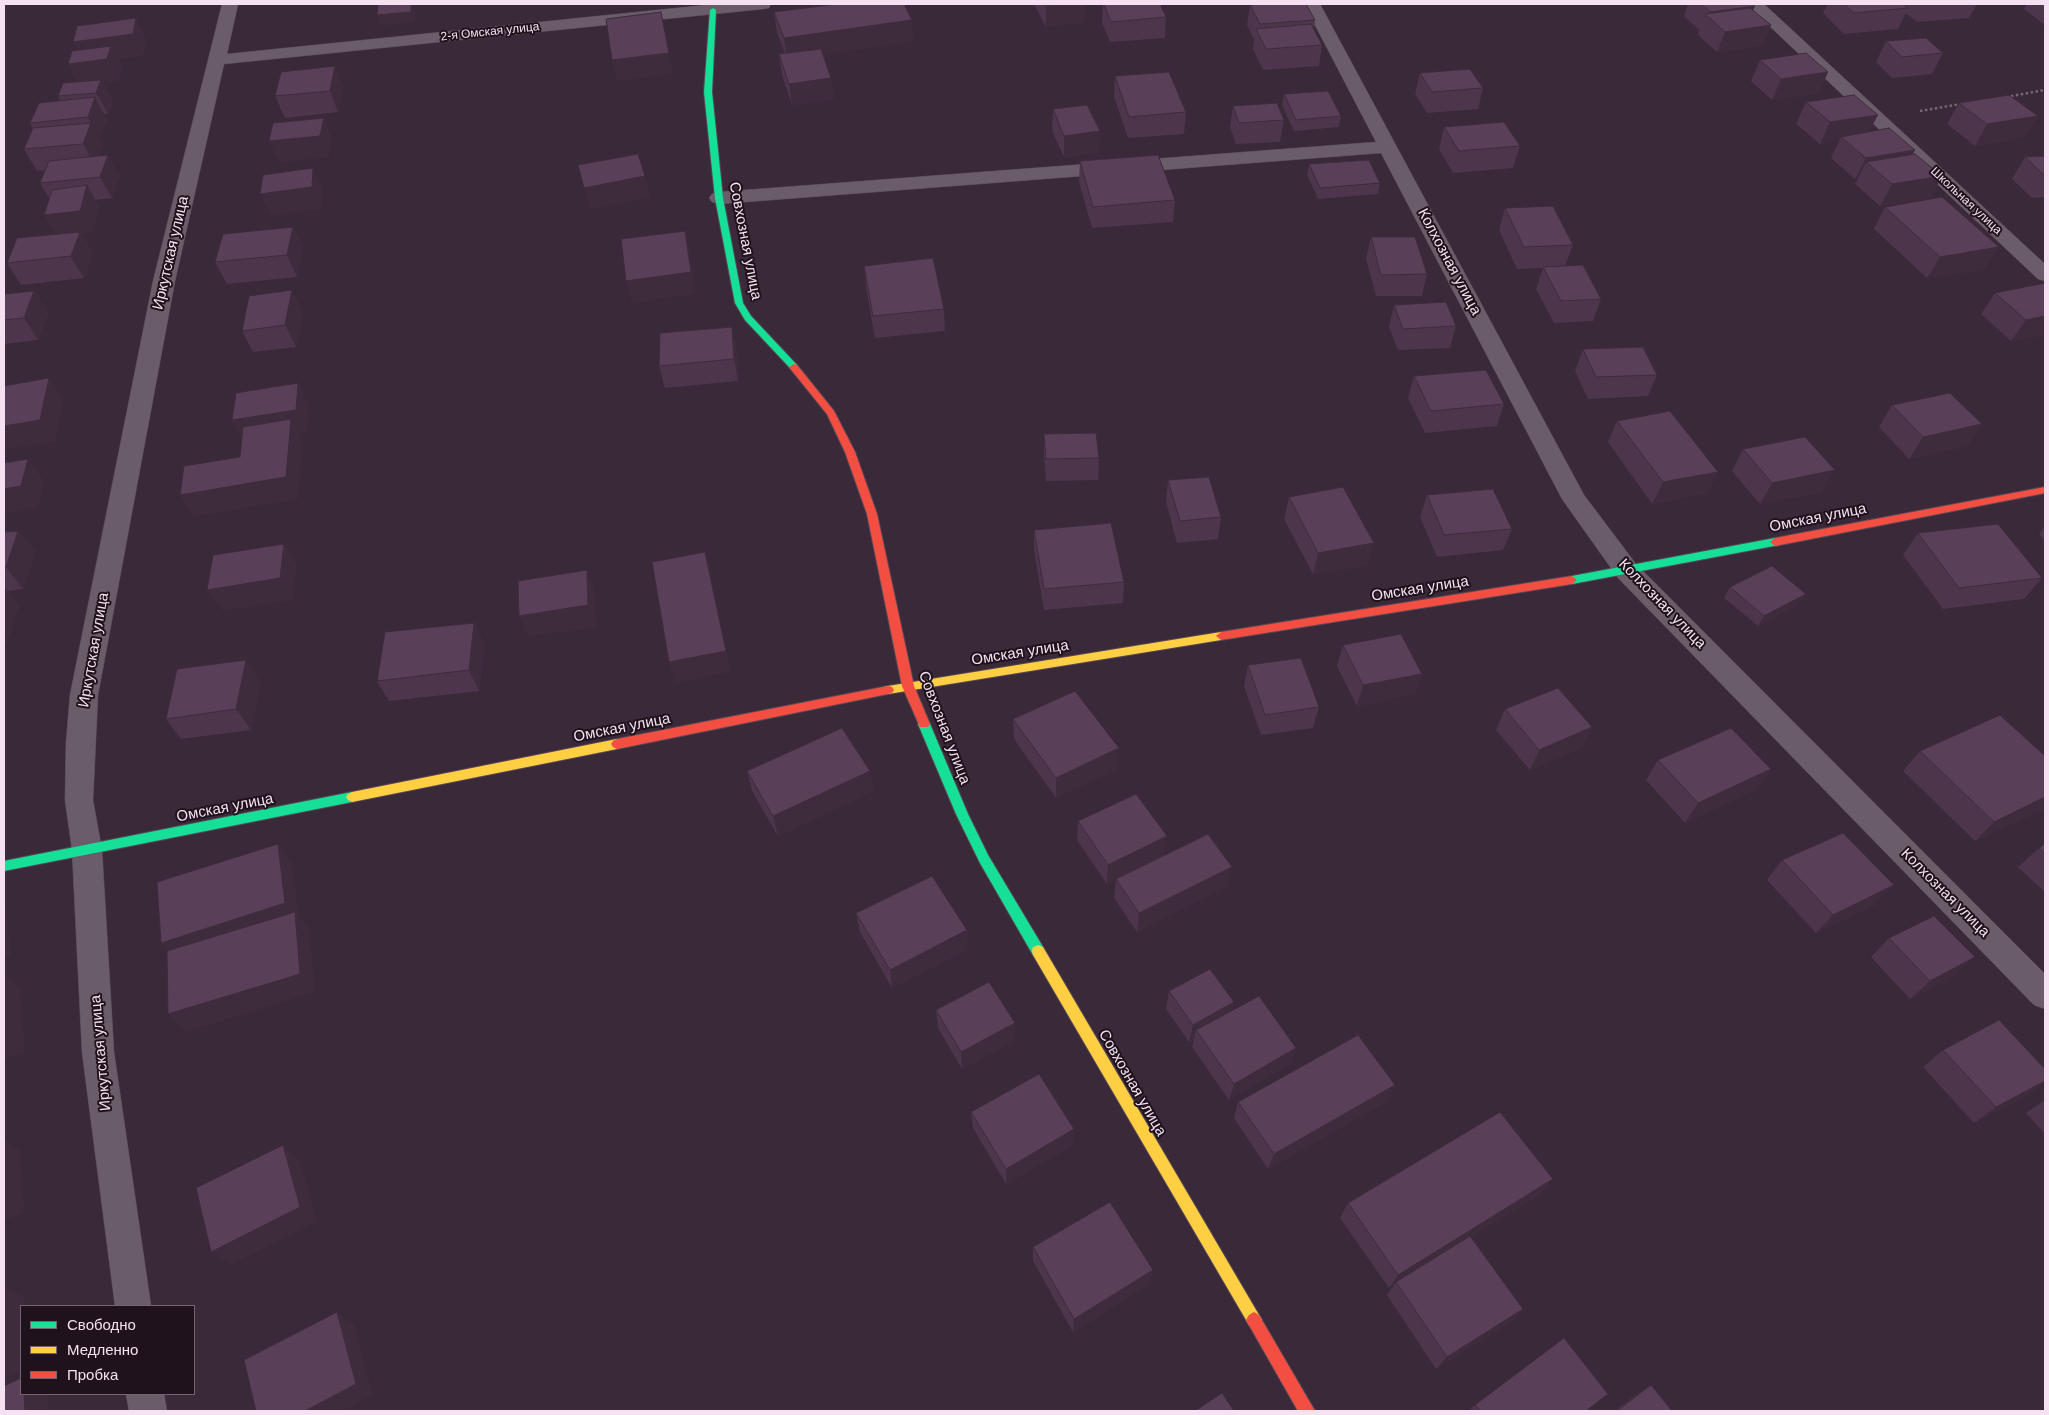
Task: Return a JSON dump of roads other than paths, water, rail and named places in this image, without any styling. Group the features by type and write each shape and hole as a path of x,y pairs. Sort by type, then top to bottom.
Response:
{"street":[{"name":"Иркутская улица","path":"133,1305 98,1052 87,850 79,800 80,743 84,695 164,281 230,4"},
{"name":"2-я Омская улица","path":"216,60 763,4"},
{"name":"Колхозная улица","path":"1312,4 1574,499 1626,570 2045,995"},
{"name":"Школьная улица","path":"1754,4 2045,275"},
{"name":"Совхозная улица","path":"713,10 708,92 719,198 739,303 748,318 802,376 831,414 850,452 872,514 908,686 962,814 984,859 1307,1411"},
{"path":"719,198 1388,147"},
{"name":"Омская улица","path":"4,866 908,686 1626,570 2045,490"},
{"path":"145,1395 148,1411"}]}
